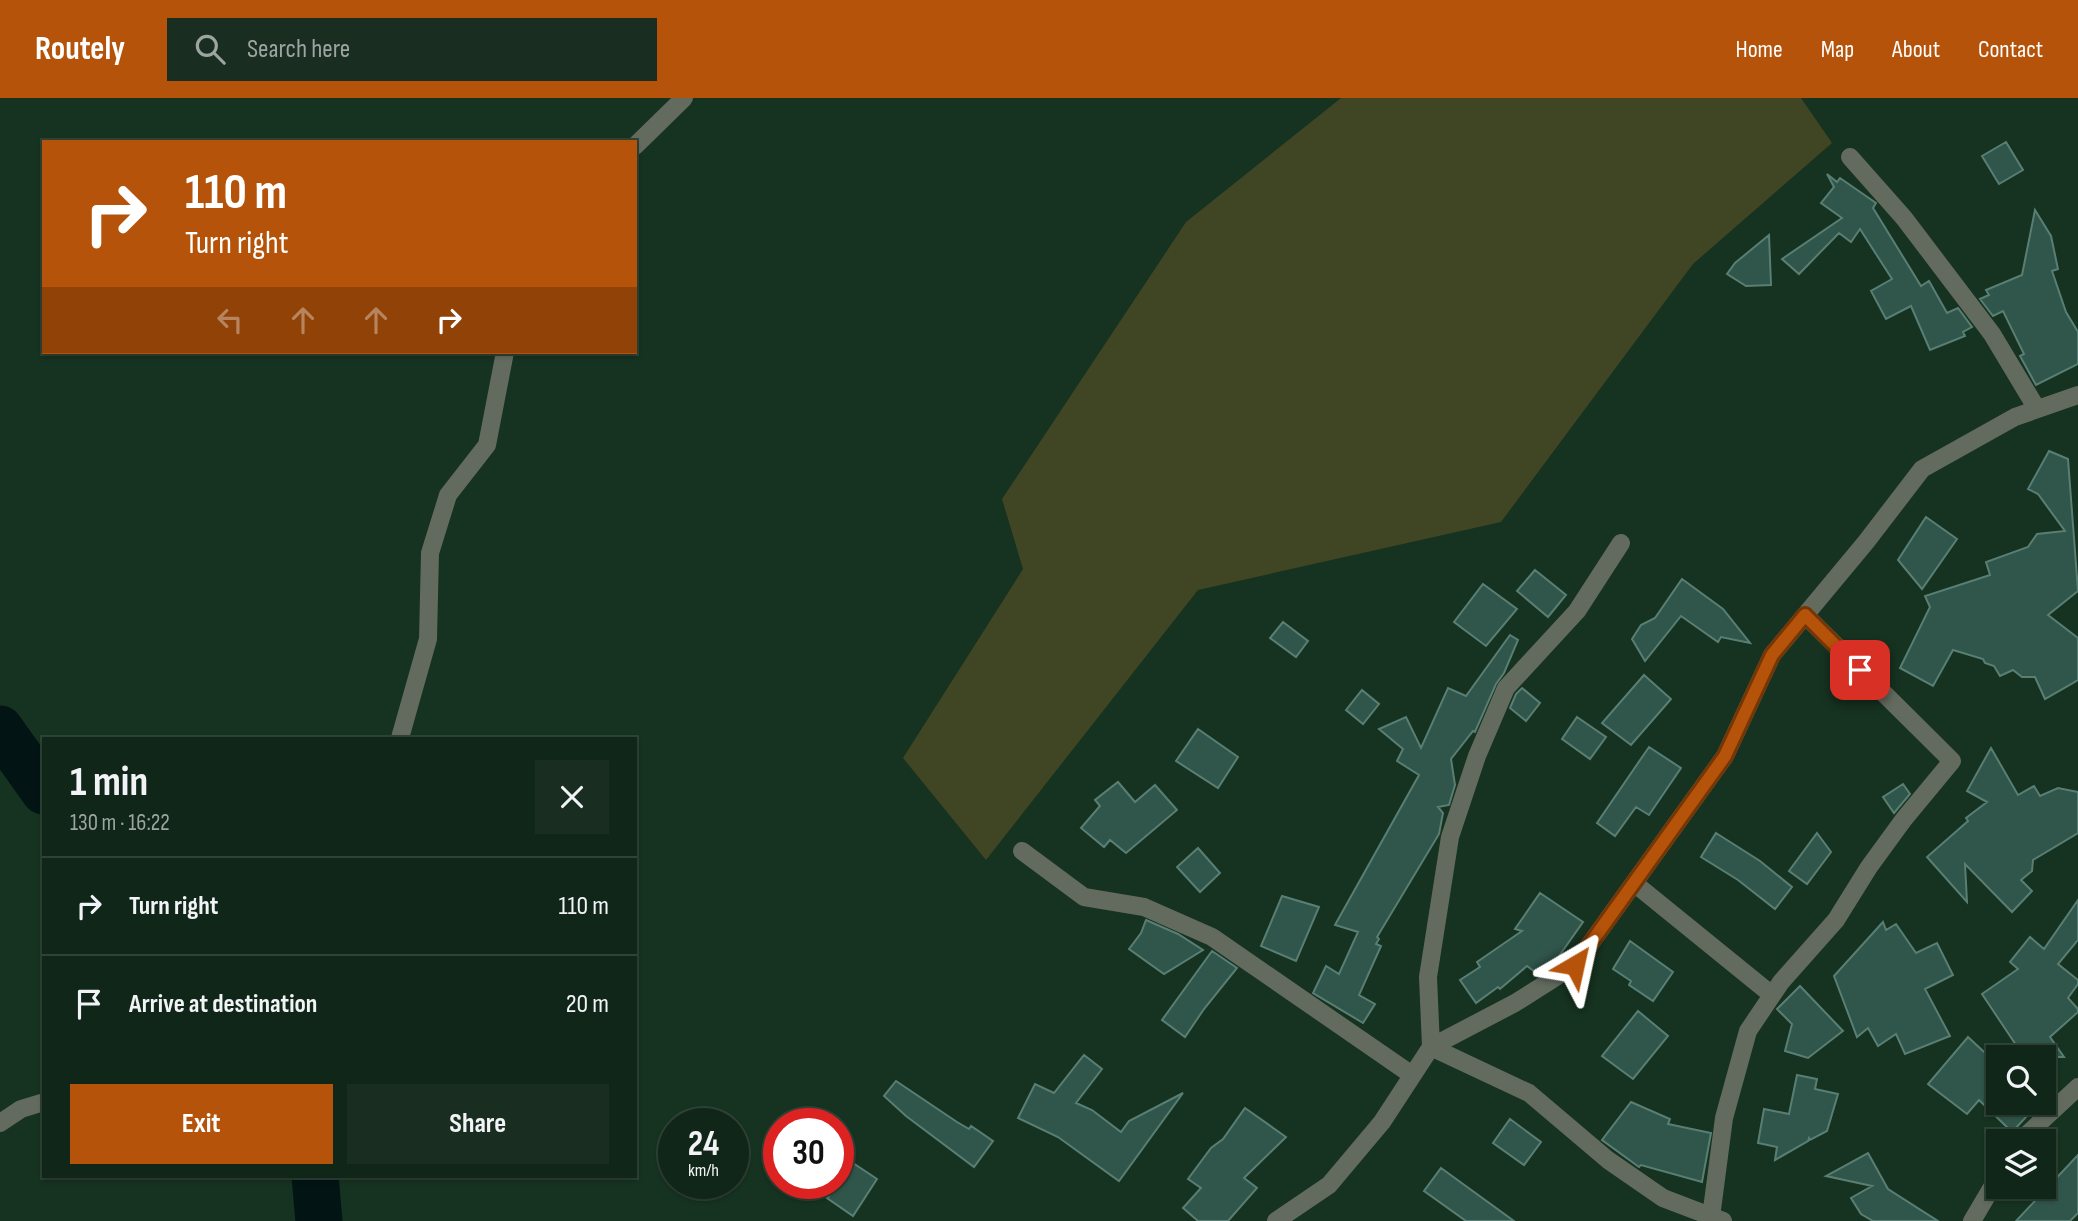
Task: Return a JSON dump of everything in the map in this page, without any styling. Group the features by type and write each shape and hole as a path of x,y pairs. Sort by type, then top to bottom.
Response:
{"street":[{"path":"637,144 684,98"},
{"path":"1850,157 1904,218 1992,334 2037,409"},
{"path":"400,737 428,639 430,553 448,495 487,445 505,354"},
{"path":"1276,1221 1329,1185 1382,1122 1431,1047 1516,1003 1575,965 1725,756 1772,655 1922,469 2015,417 2078,395"},
{"path":"1431,1047 1428,977 1450,837 1477,756 1506,688 1577,611 1621,543"},
{"path":"1431,1047 1529,1093 1608,1160 1663,1198 1717,1219 1724,1118 1748,1031 1772,995 1836,920 1897,828 1952,761 1805,615"},
{"path":"1022,851 1083,897 1144,906 1212,937 1412,1075"},
{"path":"1634,883 1772,995"},
{"path":"2033,1129 2078,1087"},
{"path":"0,1123 21,1109 42,1103"},
{"path":"1972,1221 1986,1197"}],"green space":[{"path":"1341,98 1801,98 1832,143 1693,264 1501,522 1198,590 986,860 903,758 1023,569 1002,499 1186,222"}],"building":[{"path":"2006,142 2023,170 1999,184 1982,156"},
{"path":"1827,174 1837,182 1840,178 1876,203 1873,208 1921,286 1929,281 1947,313 1958,308 1972,327 1963,332 1965,336 1930,350 1911,306 1886,319 1871,291 1892,279 1860,229 1851,242 1839,233 1799,274 1782,259 1842,218 1821,203 1834,187"},
{"path":"2035,210 2051,236 2058,269 2052,271 2066,312 2078,332 2078,364 2036,385 2020,356 2024,354 2003,311 1993,316 1980,299 1989,295 1986,290 2022,275"},
{"path":"1769,235 1771,285 1746,286 1727,274 1735,263"},
{"path":"2049,451 2068,459 2078,591 2048,615 2078,638 2078,680 2045,699 2035,677 2022,677 2013,670 2000,676 1994,666 1985,663 1983,659 1953,650 1933,686 1900,668 1930,607 1925,596 1990,575 1986,562 2028,547 2037,534 2065,531 2038,494 2028,489"},
{"path":"1926,517 1957,539 1922,589 1898,560"},
{"path":"1535,570 1566,595 1548,617 1517,591"},
{"path":"1682,579 1723,609 1750,643 1721,637 1718,642 1681,616 1645,661 1632,639 1641,625 1655,618"},
{"path":"1483,584 1517,609 1486,646 1454,622"},
{"path":"1283,622 1308,641 1296,657 1270,638"},
{"path":"1510,635 1518,640 1504,673 1496,684 1475,732 1473,731 1451,759 1455,785 1449,805 1438,807 1443,813 1439,834 1377,937 1379,939 1376,944 1381,946 1359,995 1375,1004 1363,1023 1313,993 1326,966 1339,974 1358,932 1335,925 1419,775 1397,761 1403,749 1379,729 1406,717 1421,748 1448,688 1466,696"},
{"path":"1644,675 1671,699 1631,745 1602,723"},
{"path":"1522,688 1540,703 1526,721 1510,708"},
{"path":"1362,690 1379,704 1363,724 1346,710"},
{"path":"1577,717 1606,737 1590,759 1562,739"},
{"path":"1198,729 1238,757 1218,788 1176,761"},
{"path":"1649,747 1681,768 1649,815 1636,807 1615,836 1597,823"},
{"path":"1991,748 2018,795 2034,786 2040,796 2058,788 2078,792 2078,833 2033,860 2032,871 2021,880 2032,891 2012,912 1965,864 1967,902 1927,857 1968,821 1966,818 1987,802 1967,791"},
{"path":"1118,782 1135,802 1155,785 1177,810 1126,853 1110,840 1104,847 1081,828 1100,806 1095,800"},
{"path":"1903,784 1910,794 1894,813 1883,797"},
{"path":"1716,833 1760,861 1792,887 1775,909 1738,880 1701,857"},
{"path":"1817,833 1831,852 1807,884 1789,871"},
{"path":"1198,848 1220,873 1200,892 1177,867"},
{"path":"1540,893 1583,922 1552,966 1539,975 1527,966 1500,989 1498,987 1476,1003 1460,980 1480,967 1477,962 1522,931 1515,929"},
{"path":"1282,896 1319,907 1296,961 1261,946"},
{"path":"2078,900 2078,940 2058,964 2078,980 2068,998 2078,1012 2050,1037 2056,1045 2016,1045 1982,994 2018,969 2010,962 2030,937 2044,949"},
{"path":"1146,920 1178,934 1203,950 1164,974 1129,949 1141,933"},
{"path":"1883,922 1886,930 1896,924 1916,953 1937,943 1953,975 1925,989 1950,1036 1905,1054 1896,1034 1878,1046 1868,1028 1857,1037 1834,976"},
{"path":"1630,941 1673,972 1653,1001 1629,985 1631,981 1613,969"},
{"path":"1212,951 1237,968 1185,1037 1162,1020"},
{"path":"1800,986 1843,1031 1808,1058 1785,1051 1792,1024 1777,1009"},
{"path":"1638,1011 1668,1036 1633,1079 1602,1056"},
{"path":"1968,1037 1986,1054 1986,1107 1979,1100 1967,1114 1928,1084"},
{"path":"2056,1046 2064,1057 2056,1057"},
{"path":"1084,1055 1102,1069 1076,1103 1092,1110 1121,1132 1129,1121 1183,1093 1119,1181 1058,1137 1018,1118 1035,1084 1054,1093"},
{"path":"1797,1075 1817,1079 1815,1089 1838,1094 1827,1131 1810,1140 1809,1138 1775,1160 1777,1147 1758,1143 1764,1109 1789,1114"},
{"path":"896,1081 957,1122 969,1129 971,1126 993,1141 974,1167 884,1096"},
{"path":"1631,1102 1670,1119 1668,1124 1711,1133 1702,1182 1641,1165 1639,1167 1602,1140"},
{"path":"1245,1108 1286,1137 1244,1178 1257,1188 1228,1221 1198,1221 1183,1208 1201,1188 1188,1179 1211,1148 1223,1139"},
{"path":"1994,1115 2028,1115 2015,1129 2009,1129"},
{"path":"1510,1119 1541,1142 1524,1165 1493,1143"},
{"path":"1868,1153 1888,1189 1938,1221 1873,1221 1861,1214 1851,1198 1872,1186 1826,1176"},
{"path":"2078,1155 2078,1213 2070,1221 2016,1221 2037,1199 2056,1199 2056,1178"},
{"path":"854,1164 877,1179 853,1216 828,1199 854,1199"},
{"path":"1441,1168 1514,1221 1466,1221 1424,1191"}],"waterway":[{"path":"0,729 42,788"},
{"path":"315,1178 319,1221"}],"route":[{"path":"1575,965 1725,756 1772,655 1805,615 1860,670"}]}
